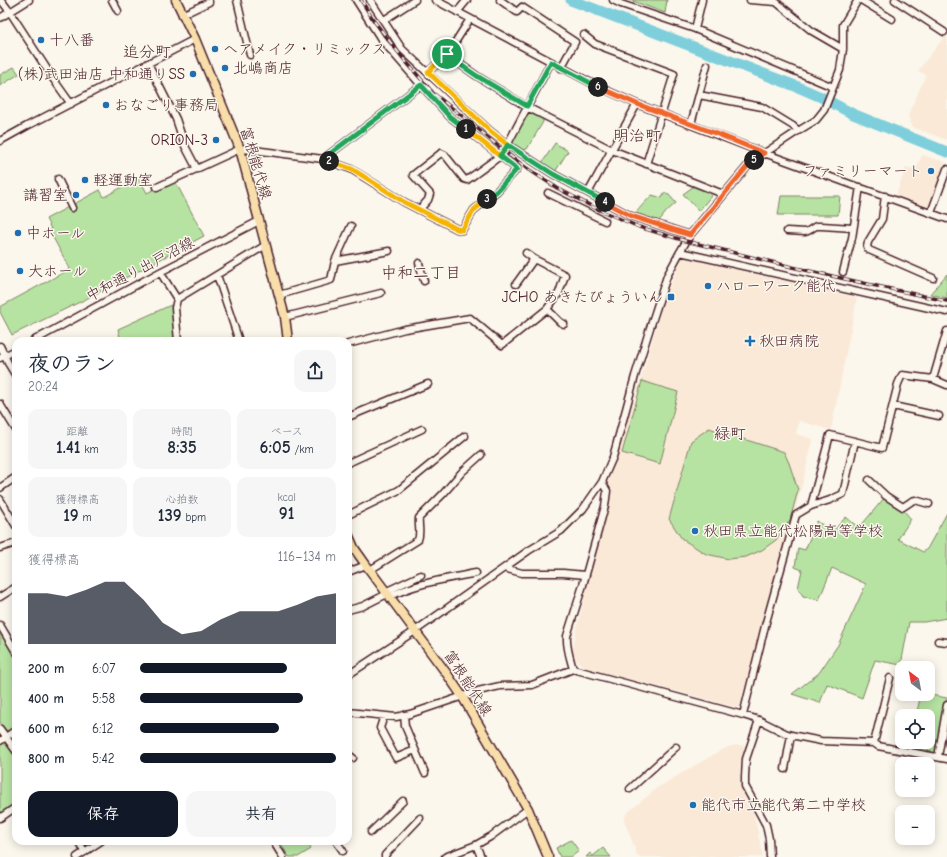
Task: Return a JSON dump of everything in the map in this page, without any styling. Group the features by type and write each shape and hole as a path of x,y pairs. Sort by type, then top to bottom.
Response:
{"main road":[{"name":"富根能代線","path":"176,0 195,39 240,149 285,317 288,337"},
{"name":"富根能代線","path":"352,550 368,568 462,696 528,809 548,857"}],"street":[{"path":"1,0 71,104"},
{"path":"0,18 29,0"},
{"path":"112,0 118,11"},
{"path":"237,0 250,55"},
{"path":"156,188 240,149 323,159 352,169 419,210 457,229 462,230 474,210 497,191 517,169 449,116 381,39 356,0"},
{"path":"370,0 402,49 490,131 508,145 553,174 631,216 690,235"},
{"path":"384,20 415,0"},
{"path":"435,0 561,68 637,104 764,153 947,219"},
{"path":"457,12 467,0"},
{"path":"500,0 517,12 522,7 575,42 561,68"},
{"path":"613,0 695,29 832,89"},
{"path":"695,29 702,0"},
{"path":"750,0 776,2 812,31 843,49"},
{"path":"352,672 415,631 528,551 561,531 583,509 602,482 613,457 635,376 667,276 690,235 751,162 816,120 824,110 840,70 844,25 858,0"},
{"path":"862,0 892,19"},
{"path":"895,0 944,32"},
{"path":"182,14 209,2"},
{"path":"428,72 447,54 470,19"},
{"path":"584,35 595,44 674,74 646,164"},
{"path":"0,141 26,126 195,39"},
{"path":"447,54 477,76 527,106 612,150 723,194"},
{"path":"419,210 428,200 430,194 414,175 441,153 445,155 464,179 467,180 500,156 508,145 551,62"},
{"path":"148,64 174,114 185,146 197,169"},
{"path":"690,124 706,65"},
{"path":"323,159 421,85"},
{"path":"699,95 762,107 793,126 798,131"},
{"path":"588,193 637,104"},
{"path":"931,213 947,169"},
{"path":"58,179 72,208"},
{"path":"843,272 852,238 860,187"},
{"path":"548,193 604,221"},
{"path":"885,196 882,219 868,242 867,247 869,250 933,278"},
{"name":"中和通り出戸沼線","path":"40,337 160,272 259,221"},
{"path":"279,295 331,280 335,260 351,226"},
{"path":"787,231 805,232 816,226 853,228"},
{"path":"177,299 266,245"},
{"path":"335,260 389,251"},
{"path":"680,252 947,312"},
{"path":"352,343 404,329 470,318 502,345 547,309 559,293 566,275 534,259 526,253"},
{"path":"516,284 534,259"},
{"path":"419,263 424,281"},
{"path":"160,272 177,299 175,308 178,337"},
{"path":"217,275 238,337"},
{"path":"285,317 381,292"},
{"path":"547,309 564,324"},
{"path":"933,380 947,331"},
{"path":"0,346 2,357 12,370"},
{"path":"2,357 12,352"},
{"path":"811,506 830,435 882,448 898,384 902,374 933,380 947,385"},
{"path":"352,415 428,384"},
{"path":"0,404 12,424"},
{"path":"893,406 939,416"},
{"path":"352,460 422,429"},
{"path":"352,513 398,490 465,436"},
{"path":"743,715 765,626 796,515 811,506 843,494 855,441"},
{"path":"352,571 368,568 418,540 420,535 418,523 419,518 462,472 481,455"},
{"path":"0,488 12,480"},
{"path":"869,480 886,496 903,507 915,500 929,504"},
{"path":"574,669 566,642 605,506 607,491 602,482"},
{"path":"0,499 2,506 12,520"},
{"path":"0,548 12,544"},
{"path":"504,568 522,573 563,573 585,575"},
{"path":"387,594 400,592 432,582 476,573"},
{"path":"352,609 363,606 421,575"},
{"path":"0,597 12,590"},
{"path":"0,625 12,645"},
{"path":"938,641 947,642"},
{"path":"352,712 396,717 404,716 478,691 500,686 532,685 574,669 743,715 759,720 791,735 821,741 874,743 878,746 947,759"},
{"path":"874,743 890,678"},
{"path":"938,757 947,705"},
{"path":"384,716 380,728 396,758 415,750"},
{"path":"404,716 405,726 425,774"},
{"path":"759,720 746,759 745,786 766,825 769,839 770,857"},
{"path":"0,729 3,739 12,747"},
{"path":"3,739 12,733"},
{"path":"785,769 791,735"},
{"path":"630,789 676,746"},
{"path":"371,832 402,801"},
{"path":"446,857 476,846 528,809"},
{"path":"0,818 12,810"},
{"path":"384,857 420,818"},
{"path":"81,845 85,852"},
{"path":"77,857 95,845"},
{"path":"276,845 283,857"},
{"path":"339,845 343,851"},
{"path":"476,846 481,857"}],"shaded area":[{"path":"947,33 947,140 912,127 908,115 926,75 918,71"},
{"path":"922,155 945,162 930,209 896,195 906,167 916,170"},
{"name":"秋田県立能代松陽高等学校","path":"682,257 857,298 831,430 799,421 796,434 813,439 802,485 739,708 584,667 572,656 576,631 611,491 608,482 641,379 663,303"},
{"name":"能代市立能代第二中学校","path":"737,745 747,746 742,756 740,785 754,814 763,857 638,857 624,820 626,814 655,789 718,752 728,747"}],"green space":[{"path":"630,0 667,0 665,13"},
{"path":"14,67 19,74 0,86 0,75"},
{"path":"530,113 543,119 543,122 527,149 523,150 513,144 513,140 527,114"},
{"path":"555,143 568,151 555,172 542,163"},
{"path":"139,178 147,193 174,179 204,236 86,299 12,335 0,312 0,307 70,269 49,230 51,229 46,219 100,190 104,197"},
{"path":"694,186 710,192 711,196 699,211 683,194"},
{"path":"664,193 669,195 676,203 659,221 635,213 652,195 662,198"},
{"path":"781,196 840,196 838,215 778,215"},
{"path":"947,274 947,298 930,294"},
{"path":"171,305 175,337 120,337 118,329"},
{"path":"642,381 678,392 660,464 622,453"},
{"path":"709,428 784,452 798,490 790,520 776,540 762,550 746,557 729,559 706,554 682,539 669,519 691,441"},
{"path":"885,497 904,511 911,519 898,539 923,552 927,549 947,513 947,618 924,622 909,622 902,661 895,661 895,664 875,660 862,698 827,684 820,703 792,694 819,673 838,645 866,584 832,568 819,600 803,596 798,588 802,570 795,567 798,548 805,550 817,521 832,532 846,517 859,528"},
{"path":"0,631 12,650 12,730 6,731 0,722"},
{"path":"935,696 947,698 936,753 915,749 935,749 935,709 918,709 919,701 935,701"},
{"path":"7,741 12,749 12,807 0,815 0,744"},
{"path":"571,840 579,851 571,857 560,857 556,848"},
{"path":"282,845 309,845 311,849 298,857 289,857"},
{"path":"603,848 611,857 586,857 590,853 593,856"}],"waterway":[{"path":"571,0 798,87 853,114 947,152"}],"railway":[{"path":"361,0 374,21 433,93 525,167 557,188 595,208 639,227 686,241 792,267 947,301"}],"place":[{"name":"十八番","path":"41,40"},
{"name":"ヘアメイク・リミックス","path":"215,49"},
{"name":"北嶋商店","path":"225,68"},
{"name":"(株)武田油店 中和通りSS","path":"193,74"},
{"name":"おなごり事務局","path":"106,105"},
{"name":"ORION-3","path":"216,140"},
{"name":"ファミリーマート","path":"931,171"},
{"name":"軽運動室","path":"85,180"},
{"name":"講習室","path":"76,195"},
{"name":"中ホール","path":"18,233"},
{"name":"大ホール","path":"20,271"},
{"name":"ハローワーク能代","path":"708,286"},
{"name":"JCHO あきたびょういん","path":"671,297"},
{"name":"秋田病院","path":"750,341"},
{"name":"秋田県立能代松陽高等学校","path":"695,531"},
{"name":"能代市立能代第二中学校","path":"693,805"}],"district":[{"name":"追分町","path":"147,51"},
{"name":"明治町","path":"637,135"},
{"name":"中和二丁目","path":"421,272"},
{"name":"緑町","path":"730,433"}],"route":[{"path":"447,54 428,72 490,131 508,145 500,156 449,116 421,85 323,159 352,169 404,202 457,229 462,230 474,210 497,191 517,169 500,156 504,151 508,145 553,174 631,216 690,235 751,162 764,153 750,146 637,104 597,86 551,62 527,106 477,76 447,54"}]}
